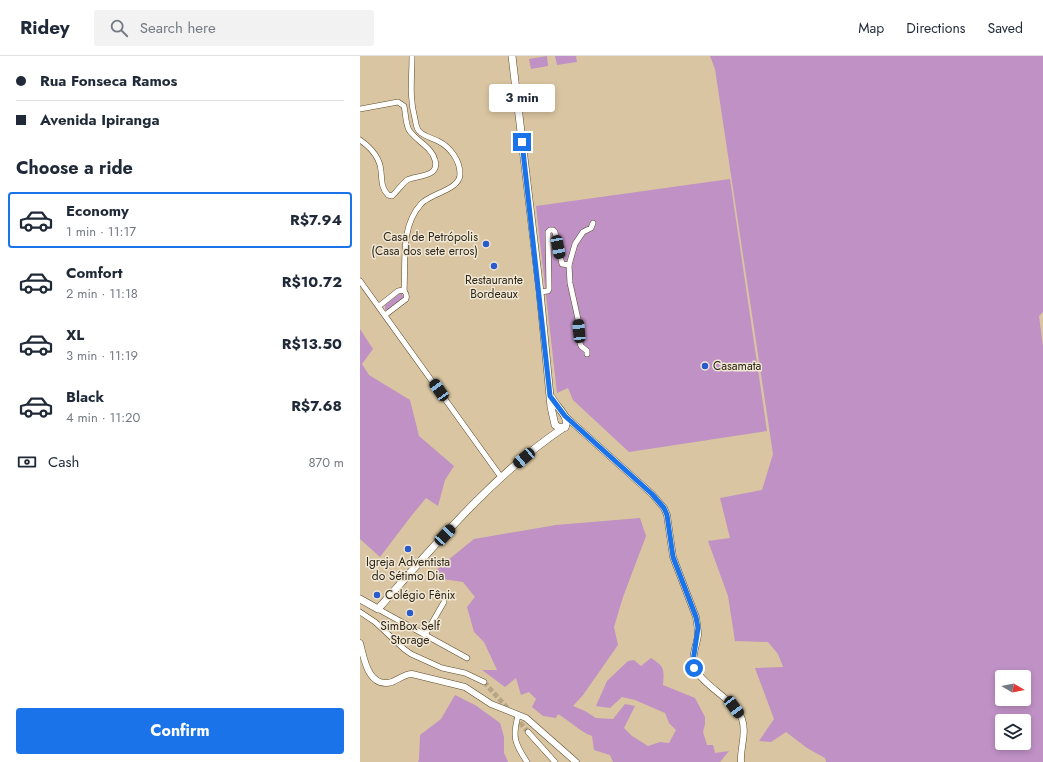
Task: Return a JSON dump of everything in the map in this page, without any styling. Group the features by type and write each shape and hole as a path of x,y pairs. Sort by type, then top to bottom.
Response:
{"main road":[{"path":"512,56 540,292 550,396 555,426 558,428 565,427"},
{"path":"360,599 378,609 501,477 547,439 565,427 567,422 565,416 550,396"},
{"path":"547,439 557,415 565,416"}],"street":[{"path":"386,315 406,299 406,294 404,291 405,245 411,219 415,211 422,202 431,196 451,188 458,182 460,173 460,167 456,158 449,149 439,141 419,131 410,96 412,56"},
{"path":"360,109 398,102 404,106 408,129 429,150 436,161 434,170 430,174 408,180 392,196 388,196 383,186 379,162 371,149 360,140"},
{"path":"405,110 412,108"},
{"path":"587,354 578,337 578,319 570,283 569,265 575,244 583,232 591,228 593,223"},
{"path":"540,292 548,292 549,289 547,236 550,230 555,232 562,264 569,265"},
{"path":"360,281 386,315 501,477"},
{"path":"379,306 398,291 404,291"},
{"path":"565,416 652,494 664,508 669,524 673,557 696,617 698,628 693,661 694,668 734,707 743,720 744,728 741,762"},
{"path":"565,427 569,426 579,428"},
{"path":"425,635 444,602"},
{"path":"378,609 467,658"},
{"path":"360,612 375,622 404,650 411,654 442,668 466,673 484,682"},
{"path":"360,643 367,669 370,675 376,680 391,682 409,674 465,687 491,704 526,718 576,762"},
{"path":"518,716 514,728 515,739 517,748 527,762"},
{"path":"528,732 555,762"}],"shaded area":[{"path":"547,56 548,66 531,69 529,59"},
{"path":"555,56 576,56 577,62 557,65"},
{"path":"710,56 1043,56 1043,312 1039,316 1043,347 1043,762 826,762 825,758 807,748 786,732 771,742 759,741 774,719 755,668 783,667 778,654 768,642 735,641 728,596 708,541 730,538 720,498 762,490 773,454 715,69"},
{"path":"730,179 767,431 629,452 573,400 568,388 557,393 536,206"},
{"path":"399,294 402,294 404,298 388,310 385,310 385,305"},
{"path":"360,329 373,349 362,364 369,375 410,400 419,436 454,466 445,480 438,506 426,498 380,557 360,539"},
{"path":"640,518 646,536 623,597 614,627 618,645 583,695 573,706 596,718 613,719 625,704 635,706 624,728 632,736 648,746 660,742 669,743 676,730 669,723 665,713 635,700 622,697 610,708 596,706 607,681 628,661 634,660 641,666 651,658 663,669 663,685 695,698 705,717 703,732 707,745 713,745 715,753 729,751 720,762 613,762 610,755 594,750 592,736 558,714 556,718 543,716 532,707 536,699 529,692 521,695 516,678 505,687 482,670 497,670 484,642 474,632 467,607 475,597 463,582 443,579 437,569 474,539 556,525"},
{"path":"455,695 475,705 500,723 504,737 504,753 508,762 418,762 420,735 441,719"}],"tunnel":[{"path":"484,682 510,711"},
{"path":"515,717 528,732"}],"place":[{"name":"Casa de Petrópolis (Casa dos sete erros)","path":"486,244"},
{"name":"Restaurante Bordeaux","path":"494,266"},
{"name":"Casamata","path":"705,366"},
{"name":"Igreja Adventista do Sétimo Dia","path":"408,549"},
{"name":"Colégio Fênix","path":"377,595"},
{"name":"SimBox Self Storage","path":"410,613"}],"route":[{"path":"522,142 540,292 550,396 565,416 652,494 664,508 669,524 673,557 696,617 698,636 693,661 694,668"}]}
